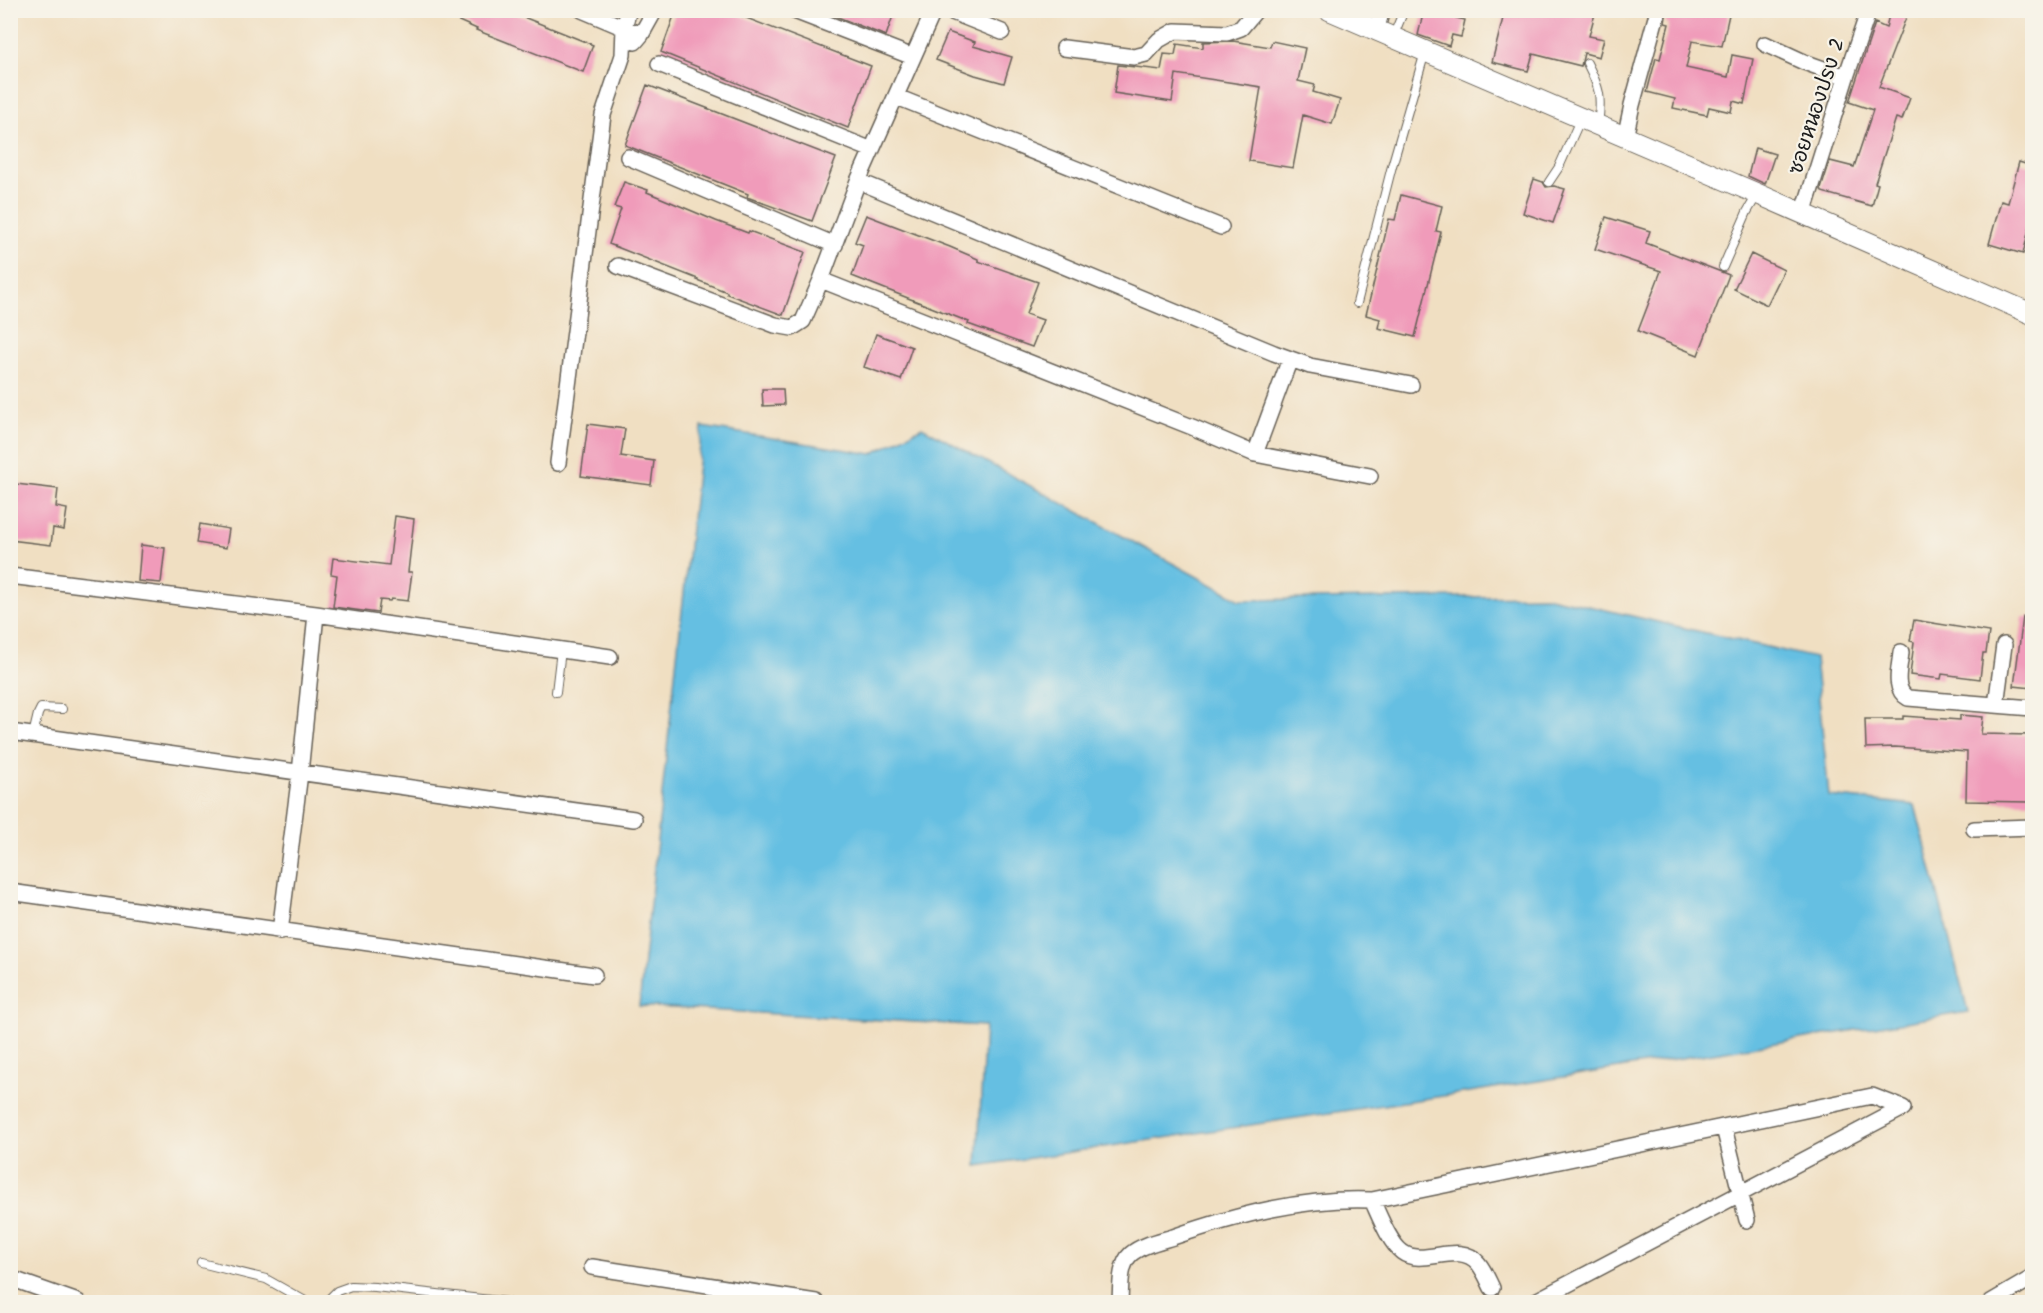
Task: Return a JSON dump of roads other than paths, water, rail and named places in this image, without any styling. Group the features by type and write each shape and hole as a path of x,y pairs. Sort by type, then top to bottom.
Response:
{"street":[{"path":"582,10 642,34"},
{"path":"558,463 603,116 623,55 624,27 628,10"},
{"path":"623,55 642,34 655,10"},
{"path":"792,10 912,57"},
{"path":"618,266 776,325 792,328 803,321 835,245 858,181 934,10"},
{"path":"947,10 1002,32"},
{"path":"1064,48 1134,57 1146,54 1159,40 1175,31 1227,33 1241,28 1256,10"},
{"path":"1329,10 2032,314"},
{"path":"1382,10 1384,34"},
{"path":"1625,138 1658,10"},
{"name":"ซอยหนองปรง 2","path":"1803,214 1869,10"},
{"path":"1765,44 1804,62 1846,77"},
{"path":"659,64 872,150"},
{"path":"897,97 1221,227"},
{"path":"628,157 835,245"},
{"path":"858,181 1290,359 1310,366 1411,385"},
{"path":"821,280 1181,422 1255,454 1370,476"},
{"path":"1255,454 1290,359"},
{"path":"10,576 316,614 610,657"},
{"path":"280,932 300,773 316,614"},
{"path":"1996,705 2004,645"},
{"path":"1901,652 1898,688 1902,695 1908,698 2032,708"},
{"path":"10,732 634,819"},
{"path":"1974,829 2032,827"},
{"path":"10,892 594,975"},
{"path":"1120,1302 1124,1264 1130,1255 1139,1249 1247,1214 1342,1198 1372,1200 1872,1096 1903,1108 1534,1302"},
{"path":"1724,1128 1747,1220"},
{"path":"1372,1200 1395,1245 1403,1253 1414,1257 1458,1254 1472,1258 1478,1263 1492,1288"},
{"path":"592,1267 816,1302"},
{"path":"10,1278 78,1302"},
{"path":"1991,1302 2032,1278"}],"lane":[{"path":"1384,34 1404,10"},
{"path":"1357,303 1392,166 1425,52"},
{"path":"1549,182 1601,107 1600,91 1587,63"},
{"path":"1723,267 1747,212 1758,194"},
{"path":"556,692 561,650"},
{"path":"33,735 41,708 62,709"},
{"path":"201,1263 251,1273 307,1302"},
{"path":"327,1302 337,1291 351,1286 508,1302"}],"water":[{"path":"702,427 872,454 922,427 1240,600 1545,596 1815,658 1829,796 1915,805 1968,1012 1463,1093 977,1166 985,1026 639,1006"}]}
